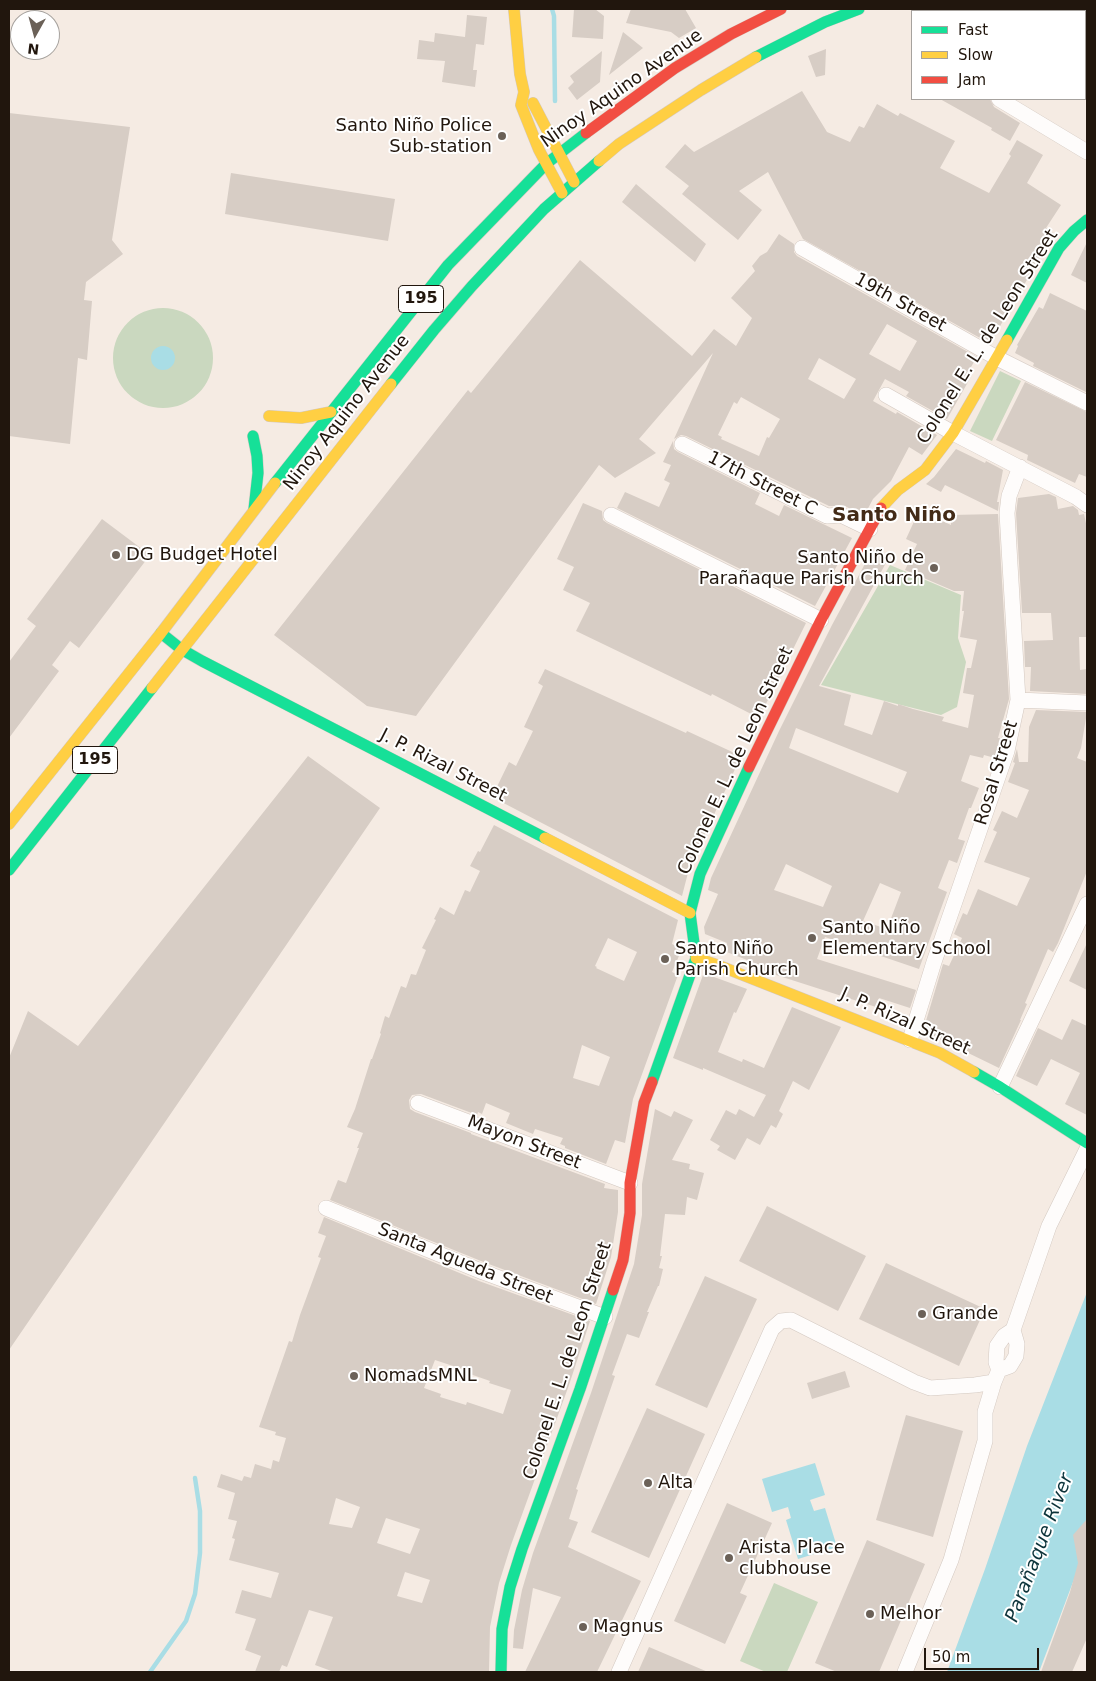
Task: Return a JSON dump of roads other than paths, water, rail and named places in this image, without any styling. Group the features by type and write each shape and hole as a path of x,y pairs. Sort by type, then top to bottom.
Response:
{"street":[{"path":"514,9 520,74 524,92 521,105 546,164 562,193"},
{"name":"Ninoy Aquino Avenue","path":"9,824 161,633 253,512 448,265 558,154 618,108 675,68 731,34 781,9"},
{"name":"Ninoy Aquino Avenue","path":"9,870 181,649 250,565 434,330 544,209 627,139 701,90 758,56 825,22 858,9"},
{"path":"524,92 533,103 574,182"},
{"path":"1001,100 1087,152"},
{"name":"Colonel E. L. de Leon Street","path":"500,1672 502,1629 510,1587 605,1318 623,1260 630,1213 630,1183 644,1103 696,958 690,913 704,867 768,726 821,620 882,507 898,490 925,470 953,434 1059,248 1087,220"},
{"name":"19th Street","path":"802,248 997,358 1087,404"},
{"path":"886,395 953,434 1020,467 1076,497 1087,505"},
{"path":"269,416 302,418 331,412"},
{"path":"253,436 258,473 253,512"},
{"name":"17th Street C","path":"682,444 827,516 840,515 870,530"},
{"name":"Rosal Street","path":"910,1040 934,962 1007,751 1018,700 1006,513 1009,496 1020,467"},
{"path":"611,514 821,620"},
{"name":"J. P. Rizal Street","path":"161,633 181,649 210,666 690,913"},
{"path":"1018,700 1087,703"},
{"path":"1000,1087 1087,904"},
{"name":"J. P. Rizal Street","path":"696,958 940,1052 1000,1087 1086,1142"},
{"name":"Mayon Street","path":"418,1103 630,1183"},
{"path":"619,1672 772,1329 781,1321 791,1320 914,1382 930,1388 975,1385 997,1376 1010,1366 1016,1356 1017,1344 1013,1330 1049,1226 1086,1142"},
{"name":"Santa Agueda Street","path":"326,1208 482,1272 605,1318"},
{"path":"905,1672 951,1560 984,1448 985,1412 997,1376 997,1346 1004,1336 1013,1330"}],"water":[{"path":"163,346 172,349 175,358 172,367 163,370 154,367 151,358 154,349"},
{"name":"Parañaque River","path":"1087,1292 1087,1545 1039,1672 947,1672 1027,1446"},
{"path":"815,1463 825,1495 810,1500 814,1511 825,1508 837,1547 798,1559 786,1520 791,1518 788,1507 772,1512 762,1479"}],"waterway":[{"path":"552,9 554,16 555,101"},
{"path":"150,1672 186,1621 195,1594 200,1553 200,1511 195,1478"}],"place":[{"name":"Santo Niño Police Sub-station","path":"502,136"},
{"name":"DG Budget Hotel","path":"116,555"},
{"name":"Santo Niño de Parañaque Parish Church","path":"934,568"},
{"name":"Santo Niño Elementary School","path":"812,938"},
{"name":"Santo Niño Parish Church","path":"665,959"},
{"name":"Grande","path":"922,1314"},
{"name":"NomadsMNL","path":"354,1376"},
{"name":"Alta","path":"648,1483"},
{"name":"Arista Place clubhouse","path":"729,1558"},
{"name":"Melhor","path":"870,1614"},
{"name":"Magnus","path":"583,1627"}],"district":[{"name":"Santo Niño","path":"894,516"}]}
